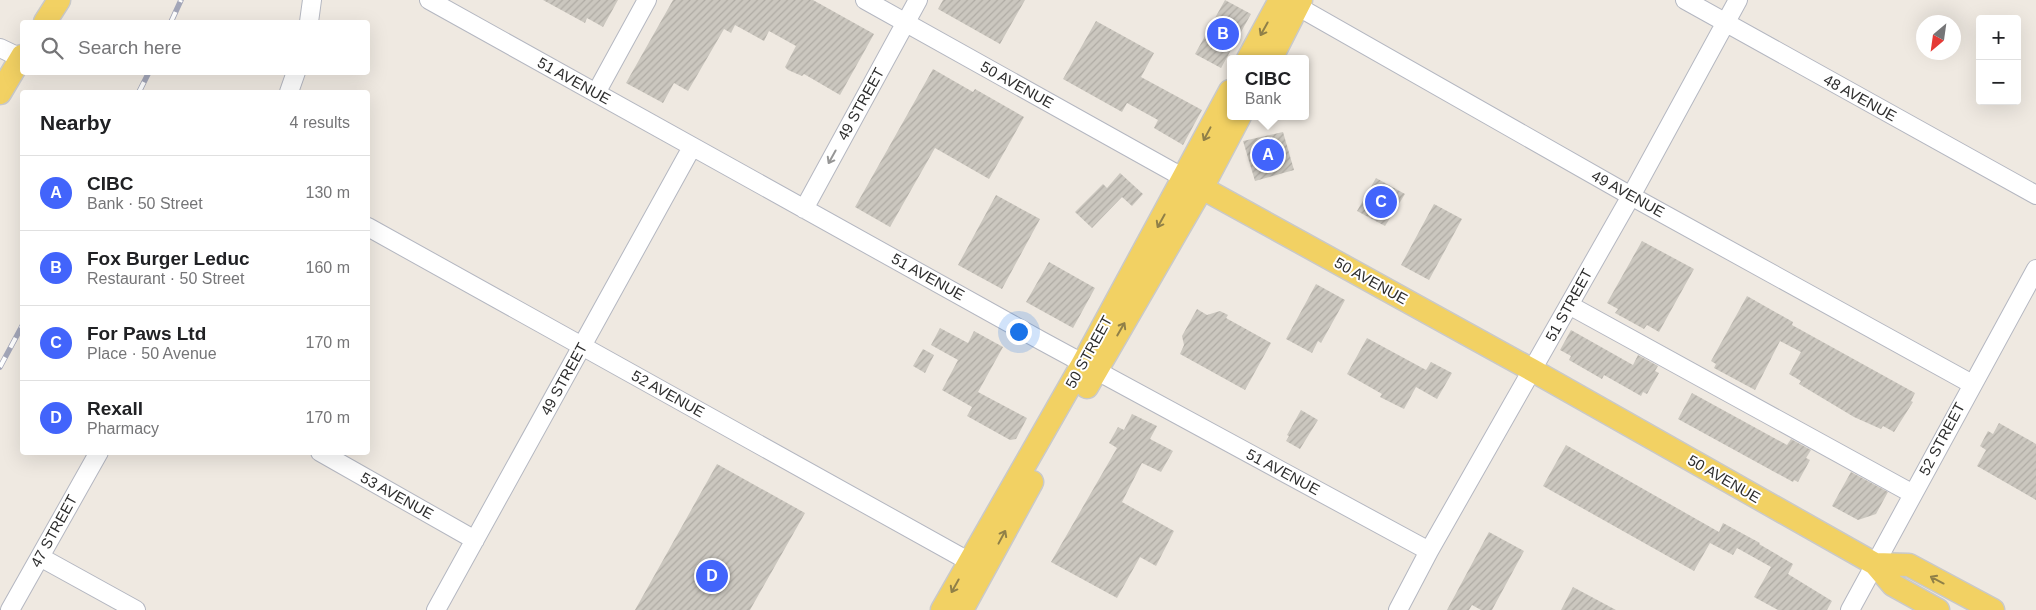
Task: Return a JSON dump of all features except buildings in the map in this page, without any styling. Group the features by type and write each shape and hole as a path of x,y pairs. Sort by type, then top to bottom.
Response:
{"main road":[{"path":"45,20 60,0"},
{"path":"1251,55 1291,2"},
{"path":"1272,55 1291,2"},
{"path":"0,94 20,60"},
{"name":"50 STREET","path":"1193,183 1227,98"},
{"name":"50 STREET","path":"942,610 977,566 1042,464 1090,367 1193,183 1237,120"},
{"name":"50 AVENUE","path":"1193,183 1532,370 1875,564 1893,585 1938,610"},
{"name":"50 AVENUE","path":"1875,564 1909,565 1993,610"},
{"name":"50 STREET","path":"962,610 977,566"}],"street":[{"path":"309,20 312,0"},
{"name":"51 AVENUE","path":"429,0 1090,367 1429,551"},
{"path":"596,93 647,0"},
{"name":"50 AVENUE","path":"865,0 1193,183"},
{"name":"49 STREET","path":"804,209 918,0"},
{"name":"48 AVENUE","path":"1685,0 2036,195"},
{"name":"51 STREET","path":"1398,610 1429,551 1630,196 1738,0"},
{"name":"49 AVENUE","path":"1291,2 1630,196 1972,384"},
{"path":"0,48 20,56"},
{"path":"290,90 295,75"},
{"name":"49 STREET","path":"436,610 692,147"},
{"name":"52 AVENUE","path":"370,228 977,566"},
{"name":"52 STREET","path":"1850,610 2036,269"},
{"path":"1569,304 1913,494"},
{"name":"47 STREET","path":"10,610 97,455"},
{"name":"53 AVENUE","path":"325,455 475,540"},
{"path":"40,557 136,610"}],"railway":[{"path":"172,20 181,0"},
{"path":"140,90 148,75"},
{"path":"0,367 20,330"}],"place":[{"name":"Fox Burger Leduc","path":"1223,34"},
{"name":"CIBC","path":"1268,155"},
{"name":"For Paws Ltd","path":"1381,202"},
{"name":"Rexall","path":"712,576"}]}
